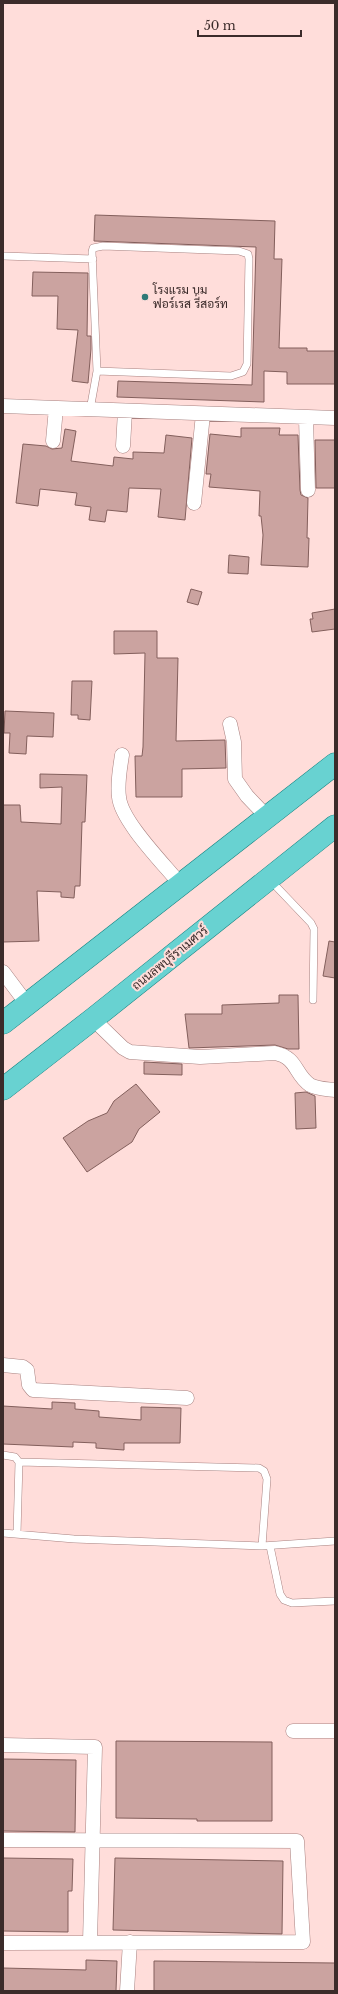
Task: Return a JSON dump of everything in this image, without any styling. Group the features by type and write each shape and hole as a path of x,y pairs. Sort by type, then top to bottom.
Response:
{"main road":[{"path":"3,1023 335,764"},
{"name":"ถนนลพบุรีราเมศวร์","path":"3,1089 335,826"}],"street":[{"path":"3,406 335,418"},
{"path":"53,441 56,408"},
{"path":"123,446 125,411"},
{"path":"194,503 203,414"},
{"path":"306,418 308,490"},
{"path":"230,724 234,742 235,779 247,796 267,816"},
{"path":"122,755 118,793 122,811 130,823 180,884"},
{"path":"3,972 27,1004"},
{"path":"93,1019 123,1048 130,1052 200,1057 275,1053 285,1056 292,1061 308,1084 335,1090"},
{"path":"3,1365 23,1367 27,1370 29,1385 33,1390 187,1398"},
{"path":"293,1731 335,1731"},
{"path":"3,1745 95,1747 91,1840 90,1942"},
{"path":"3,1840 297,1841 303,1942 3,1943"},
{"path":"127,1991 130,1942"}],"lane":[{"path":"90,410 97,371 92,249 103,246 242,251 248,254 247,364 244,372 231,376 97,371"},
{"path":"3,256 93,259"},
{"path":"268,879 311,923 314,929 313,1000"},
{"path":"3,1455 15,1457 19,1462 17,1534"},
{"path":"19,1462 259,1468 264,1471 267,1479 266,1546 280,1594 284,1600 292,1603 335,1601"},
{"path":"3,1533 74,1539 266,1546 335,1541"}],"building":[{"path":"95,215 275,221 274,259 282,259 279,348 307,348 307,351 335,351 335,384 287,384 287,372 264,371 264,402 117,397 118,381 252,385 256,247 94,241"},
{"path":"33,272 88,273 87,336 91,336 91,349 88,383 72,381 78,330 57,329 58,296 32,296"},
{"path":"241,428 280,428 279,435 298,435 300,490 301,495 308,498 308,567 261,565 263,535 261,516 259,516 260,491 209,487 211,474 206,474 210,434 241,437"},
{"path":"65,429 76,431 71,461 113,466 114,457 133,459 133,452 164,453 166,435 192,438 185,520 158,517 161,489 129,488 127,512 107,510 105,522 89,520 91,507 75,505 77,493 40,489 38,506 16,503 23,444 46,446 52,449 62,448"},
{"path":"315,440 335,440 335,488 316,488"},
{"path":"229,555 249,557 248,574 228,573"},
{"path":"191,589 202,592 198,605 187,602"},
{"path":"335,609 335,629 312,632 310,619 313,619 312,613"},
{"path":"114,631 157,631 157,658 178,658 176,741 225,740 226,768 182,769 182,797 136,797 135,756 142,756 143,747 145,653 114,654"},
{"path":"72,681 92,681 90,720 78,719 78,715 71,715"},
{"path":"5,711 54,713 53,737 27,736 26,754 9,753 10,733 4,733"},
{"path":"40,774 87,775 85,822 82,822 80,886 75,886 74,898 61,897 61,892 37,891 39,941 3,942 3,805 20,805 21,822 61,824 62,787 40,788"},
{"path":"329,941 335,942 335,978 323,976"},
{"path":"279,995 298,995 299,1049 288,1049 275,1045 189,1048 185,1014 222,1014 222,1005 279,1003"},
{"path":"144,1062 182,1064 182,1075 144,1074"},
{"path":"136,1084 160,1112 139,1129 132,1142 87,1172 63,1138 88,1121 107,1113 114,1101"},
{"path":"306,1092 315,1096 316,1128 296,1129 295,1093"},
{"path":"52,1402 75,1403 75,1409 99,1411 99,1417 141,1420 141,1407 181,1408 180,1443 124,1443 124,1450 96,1448 96,1443 73,1442 73,1447 3,1444 3,1406 52,1409"},
{"path":"116,1741 272,1742 272,1821 197,1821 197,1819 116,1818"},
{"path":"3,1759 76,1760 75,1832 3,1831"},
{"path":"3,1858 73,1859 72,1891 68,1891 68,1932 3,1931"},
{"path":"115,1858 283,1861 282,1934 113,1930"},
{"path":"86,1960 117,1961 116,1991 3,1991 3,1968 86,1970"},
{"path":"154,1961 335,1963 335,1991 154,1991"}],"place":[{"name":"โรงแรม บูม ฟอร์เรส รีสอร์ท","path":"145,297"}]}
